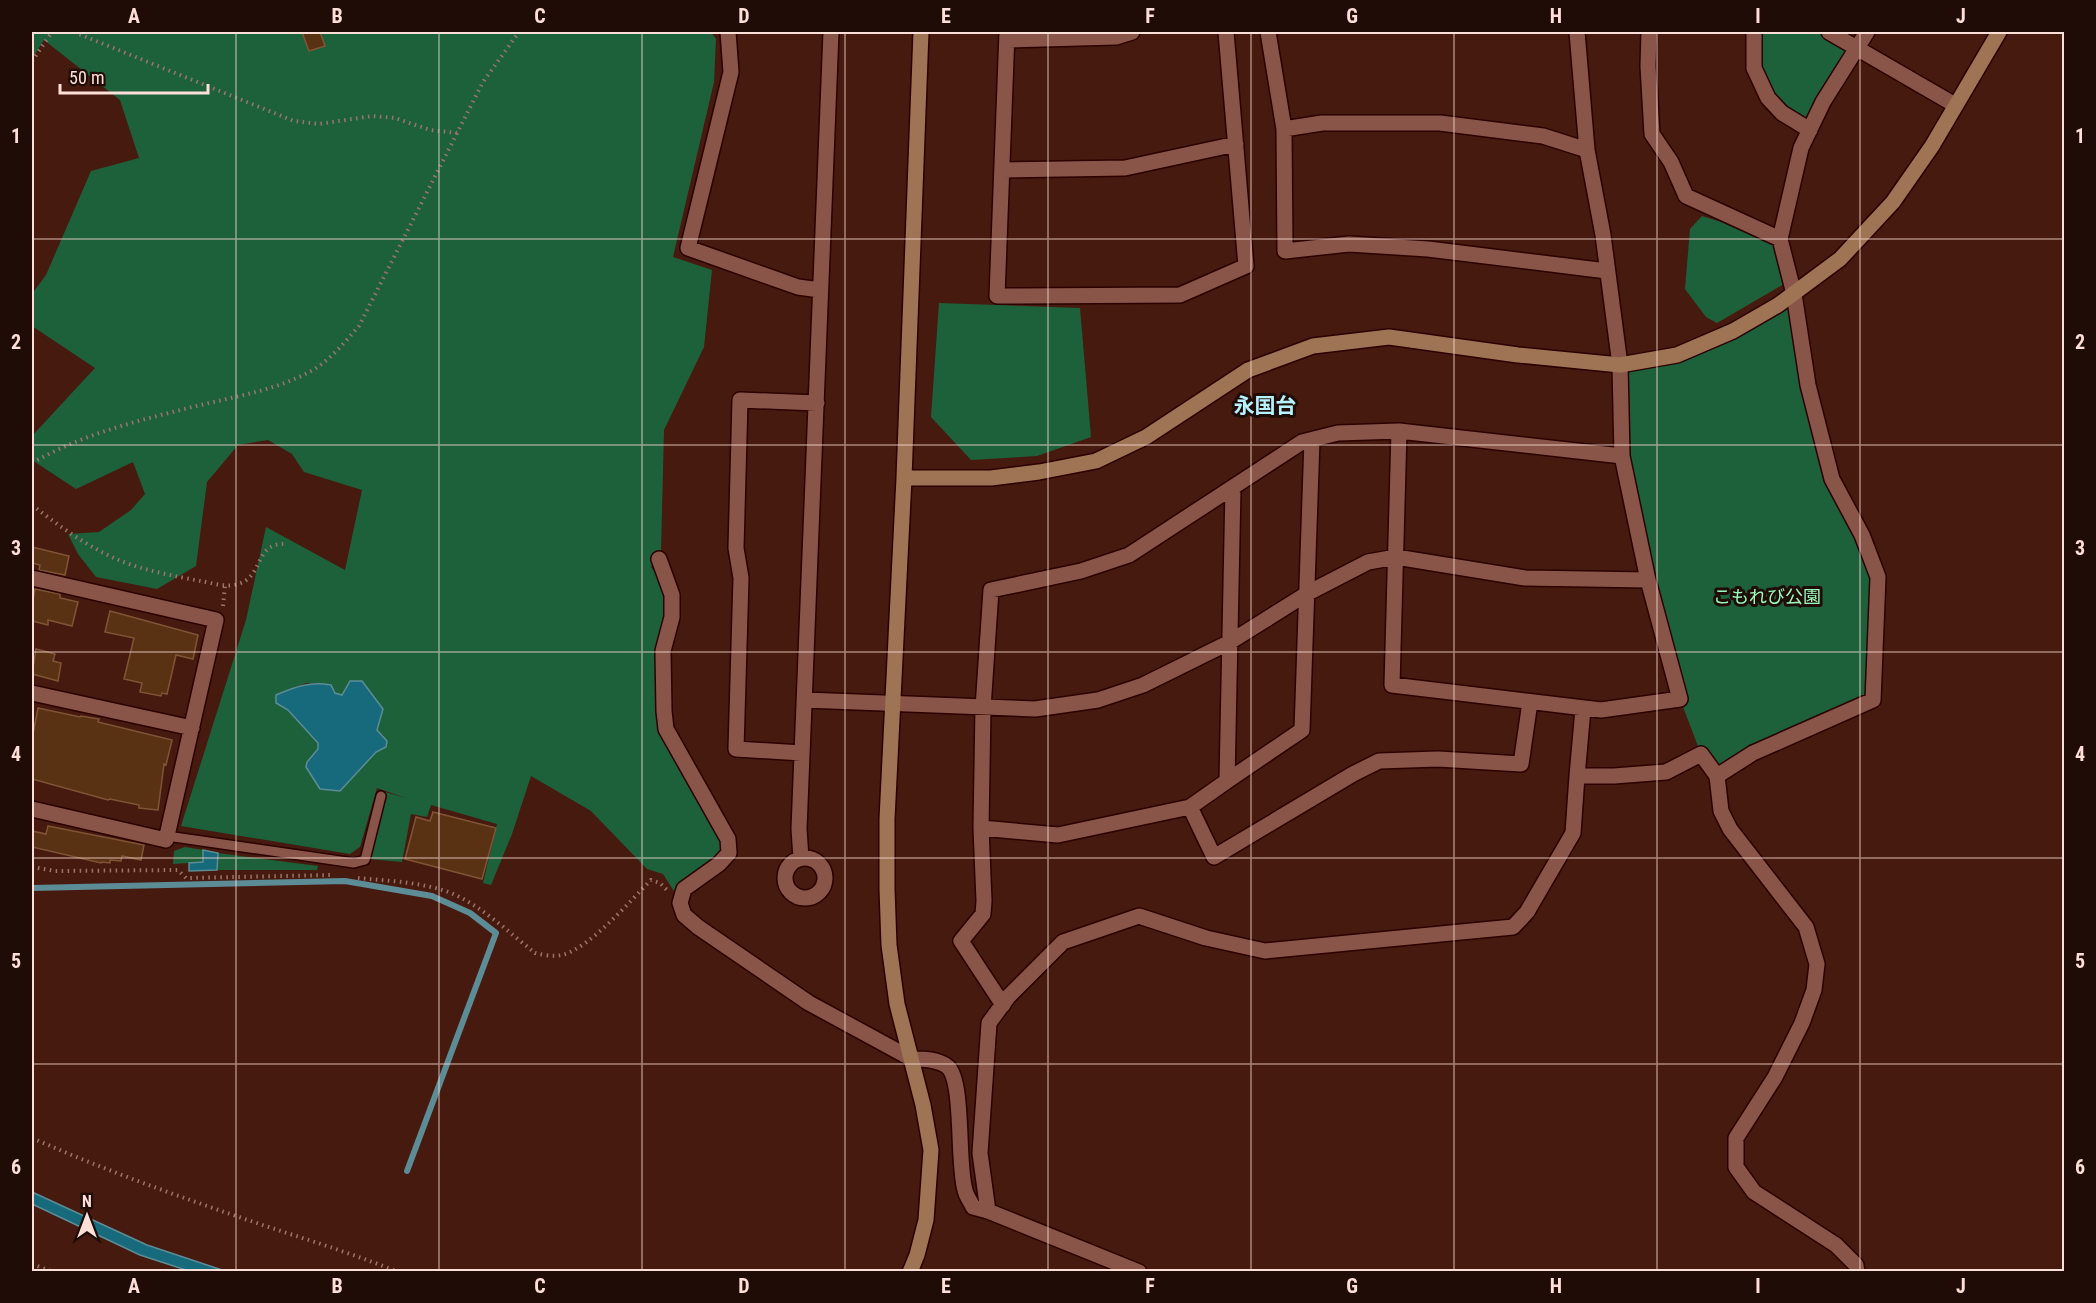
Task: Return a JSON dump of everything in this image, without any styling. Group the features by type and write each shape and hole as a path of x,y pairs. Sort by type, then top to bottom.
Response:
{"street":[{"path":"728,32 731,72 688,248 798,287 820,290"},
{"path":"801,858 799,829 831,32"},
{"path":"910,1272 926,1220 931,1150 912,1059 897,1004 886,889 887,819 904,477 921,32"},
{"path":"1132,32 1116,37 1007,36 997,296 1180,295 1246,266 1226,32"},
{"path":"1268,32 1284,129 1285,251 1349,244 1416,248 1607,271"},
{"path":"1399,431 1392,685 1601,710 1680,699 1648,580 1622,456 1620,365 1603,235 1587,150 1577,32"},
{"path":"1649,32 1647,66 1652,134 1671,162 1686,196 1780,239"},
{"path":"1754,32 1754,68 1768,98 1782,113 1810,130"},
{"path":"1829,32 1956,105"},
{"path":"1717,776 1753,753 1873,699 1878,577 1862,535 1832,480 1808,385 1794,294 1780,239 1801,148 1823,102 1867,32"},
{"path":"904,477 991,478 1096,461 1146,437 1248,370 1313,346 1389,337 1518,355 1620,365 1677,355 1733,331 1794,294 1839,259 1893,202 1932,146 1999,32"},
{"path":"1284,129 1323,123 1440,123 1543,136 1587,150"},
{"path":"1002,170 1125,168 1236,144"},
{"path":"802,753 736,749 741,578 736,548 740,400 817,403"},
{"path":"1003,1005 961,940 982,914 984,901 981,828 983,708 990,590 1081,571 1129,555 1302,442 1338,433 1399,431 1622,456"},
{"path":"981,828 1058,835 1191,807 1302,730 1312,440"},
{"path":"1227,781 1233,488"},
{"path":"805,700 1035,709 1098,699 1143,685 1230,642 1308,593 1368,562 1396,557 1525,578 1648,580"},
{"path":"659,559 672,595 672,617 663,651 666,729 728,839 729,853 684,889 680,903 684,915 773,980 809,1003 912,1059 928,1058 948,1067 956,1083 960,1154 965,1191 974,1207 1139,1272"},
{"path":"32,578 216,620 166,840 32,809"},
{"path":"32,693 192,728"},
{"path":"1191,807 1214,857 1353,774 1379,761 1438,759 1521,764 1530,702"},
{"path":"988,1211 980,1153 989,1023 1003,1005 1063,942 1139,916 1206,938 1265,951 1513,927 1527,912 1573,833 1583,709"},
{"path":"1577,776 1666,772 1701,754 1717,776 1721,810 1730,829 1806,927 1817,964 1814,990 1802,1023 1775,1077 1736,1138 1736,1167 1754,1192 1836,1245 1856,1265 1857,1272"}],"lane":[{"path":"167,836 354,863 365,860 381,796"}],"path":[{"path":"32,61 52,32"},
{"path":"74,32 294,121 319,124 372,116 394,118 430,130 457,133"},
{"path":"32,463 60,447 119,426 292,381 315,369 339,349 359,326 483,82 519,32"},
{"path":"32,505 79,539 122,562 225,585 237,585 251,577 266,549 278,543 286,544"},
{"path":"32,867 55,871 178,870 186,878 337,875"},
{"path":"348,877 429,886 451,893 467,901 535,953 546,955 562,955 603,929 651,880 660,884 680,903"},
{"path":"32,1138 61,1151 242,1218 360,1256 398,1272"},
{"path":"32,1264 52,1272"}],"green space":[{"path":"32,32 711,32 716,39 714,82 673,257 712,270 704,347 664,430 661,550 651,567 668,589 663,728 730,857 679,899 663,874 647,869 591,811 531,776 512,834 491,885 483,883 497,824 431,805 427,817 411,814 402,862 368,859 385,792 406,798 377,788 360,847 350,854 181,826 246,620 266,527 345,570 362,490 304,472 292,454 268,440 238,445 207,482 196,566 157,589 96,577 78,554 68,534 99,532 131,510 145,494 133,462 76,489 32,460 32,436 95,368 32,326 32,294 46,275 91,171 139,158 120,100 44,40 32,59","holes":["350,681 362,681 383,709 376,730 384,736 376,752 340,791 307,762 318,749 318,743 288,710 276,703 277,695 306,683 331,685 335,693 342,695"]},
{"path":"1754,32 1829,32 1856,48 1810,130 1782,113 1754,68"},
{"path":"1702,216 1747,230 1775,244 1789,281 1717,323 1706,317 1685,289 1690,229"},
{"name":"こもれび公園","path":"1794,294 1832,479 1878,577 1873,700 1717,776 1701,754 1680,699 1622,456 1620,365 1677,355"},
{"path":"939,303 1080,308 1091,437 1037,456 971,460 931,417"},
{"path":"185,847 203,850 203,862 173,864 174,851"},
{"path":"218,853 318,866 317,870 217,870"}],"water":[{"path":"350,681 362,681 383,709 377,730 387,741 386,747 376,752 340,791 320,789 306,767 307,762 318,749 318,743 288,710 276,703 276,695 296,687 316,684 331,685 335,693 342,695"},
{"path":"203,850 218,853 217,870 189,871 189,863 203,862"},
{"path":"32,1192 147,1245 225,1271 189,1271 140,1255 32,1204"}],"building":[{"path":"302,32 320,32 325,46 309,51"},
{"path":"32,547 69,556 65,575 39,570 40,565 32,563"},
{"path":"35,589 60,594 60,598 78,602 72,626 48,620 48,625 32,621"},
{"path":"110,611 198,635 193,659 176,655 167,694 162,693 161,696 140,692 142,683 124,679 134,638 105,632"},
{"path":"36,649 55,654 53,661 61,663 58,681 32,674"},
{"path":"38,708 99,719 98,722 172,740 166,765 164,764 158,810 139,808 139,805 108,800 32,779 32,739"},
{"path":"433,812 496,828 482,879 405,859 416,817 430,821"},
{"path":"48,826 144,845 141,860 122,856 121,861 110,860 110,863 101,863 32,847 32,831 46,834"}],"waterway":[{"path":"32,888 345,881 432,896 470,913 496,933 407,1171"}],"district":[{"name":"永国台","path":"1265,406"}]}
